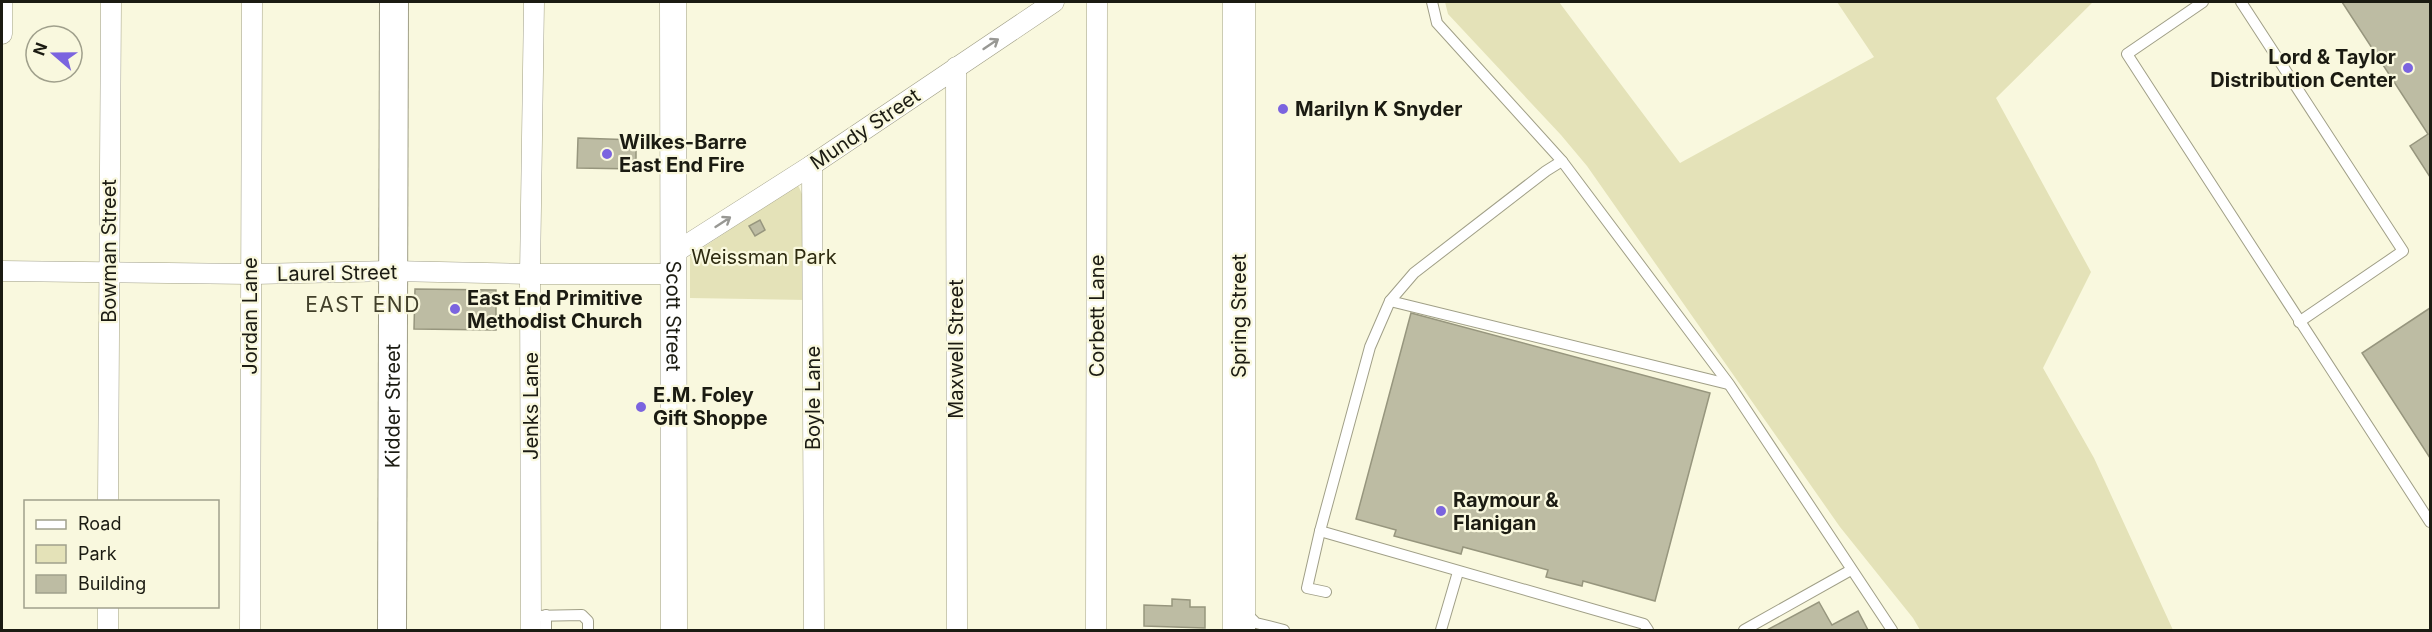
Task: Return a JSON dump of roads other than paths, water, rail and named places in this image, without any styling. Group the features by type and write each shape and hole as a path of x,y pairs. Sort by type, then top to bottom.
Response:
{"main road":[{"name":"Kidder Street","path":"392,630 394,2"},
{"name":"Spring Street","path":"1239,2 1239,617"}],"street":[{"path":"2,2 2,34"},
{"name":"Bowman Street","path":"108,500 111,2"},
{"name":"Jordan Lane","path":"250,630 252,2"},
{"name":"Jenks Lane","path":"534,2 530,274 536,620"},
{"name":"Scott Street","path":"673,2 674,630"},
{"name":"Mundy Street","path":"674,264 812,165 1054,2"},
{"name":"Corbett Lane","path":"1096,630 1097,2"},
{"name":"Maxwell Street","path":"956,67 957,630"},
{"name":"Boyle Lane","path":"812,165 814,630"},
{"name":"Laurel Street","path":"2,272 250,274 392,271 530,274 674,264"},
{"path":"108,608 108,630"}],"lane":[{"path":"1432,2 1437,23 1562,161 1729,384 1892,630"},
{"path":"2203,2 2127,54 2430,522"},
{"path":"2241,2 2403,251 2299,322"},
{"path":"1326,592 1307,588 1320,531 1370,347 1390,301 1414,273 1562,161"},
{"path":"1390,301 1729,384"},
{"path":"1320,531 1644,624 1648,630"},
{"path":"1744,630 1851,570"},
{"path":"1441,630 1458,572"},
{"path":"536,620 582,615 588,621 588,630"},
{"path":"1239,617 1284,630"},
{"path":"536,620 546,630"}],"place":[{"name":"Lord & Taylor Distribution Center","path":"2408,68"},
{"name":"Marilyn K Snyder","path":"1283,109"},
{"name":"Wilkes-Barre East End Fire","path":"607,154"},
{"name":"East End Primitive Methodist Church","path":"455,309"},
{"name":"E.M. Foley Gift Shoppe","path":"641,407"},
{"name":"Raymour & Flanigan","path":"1441,511"}],"district":[{"name":"EAST END","path":"363,304"}],"park label":[{"name":"Weissman Park","path":"764,257"}]}
